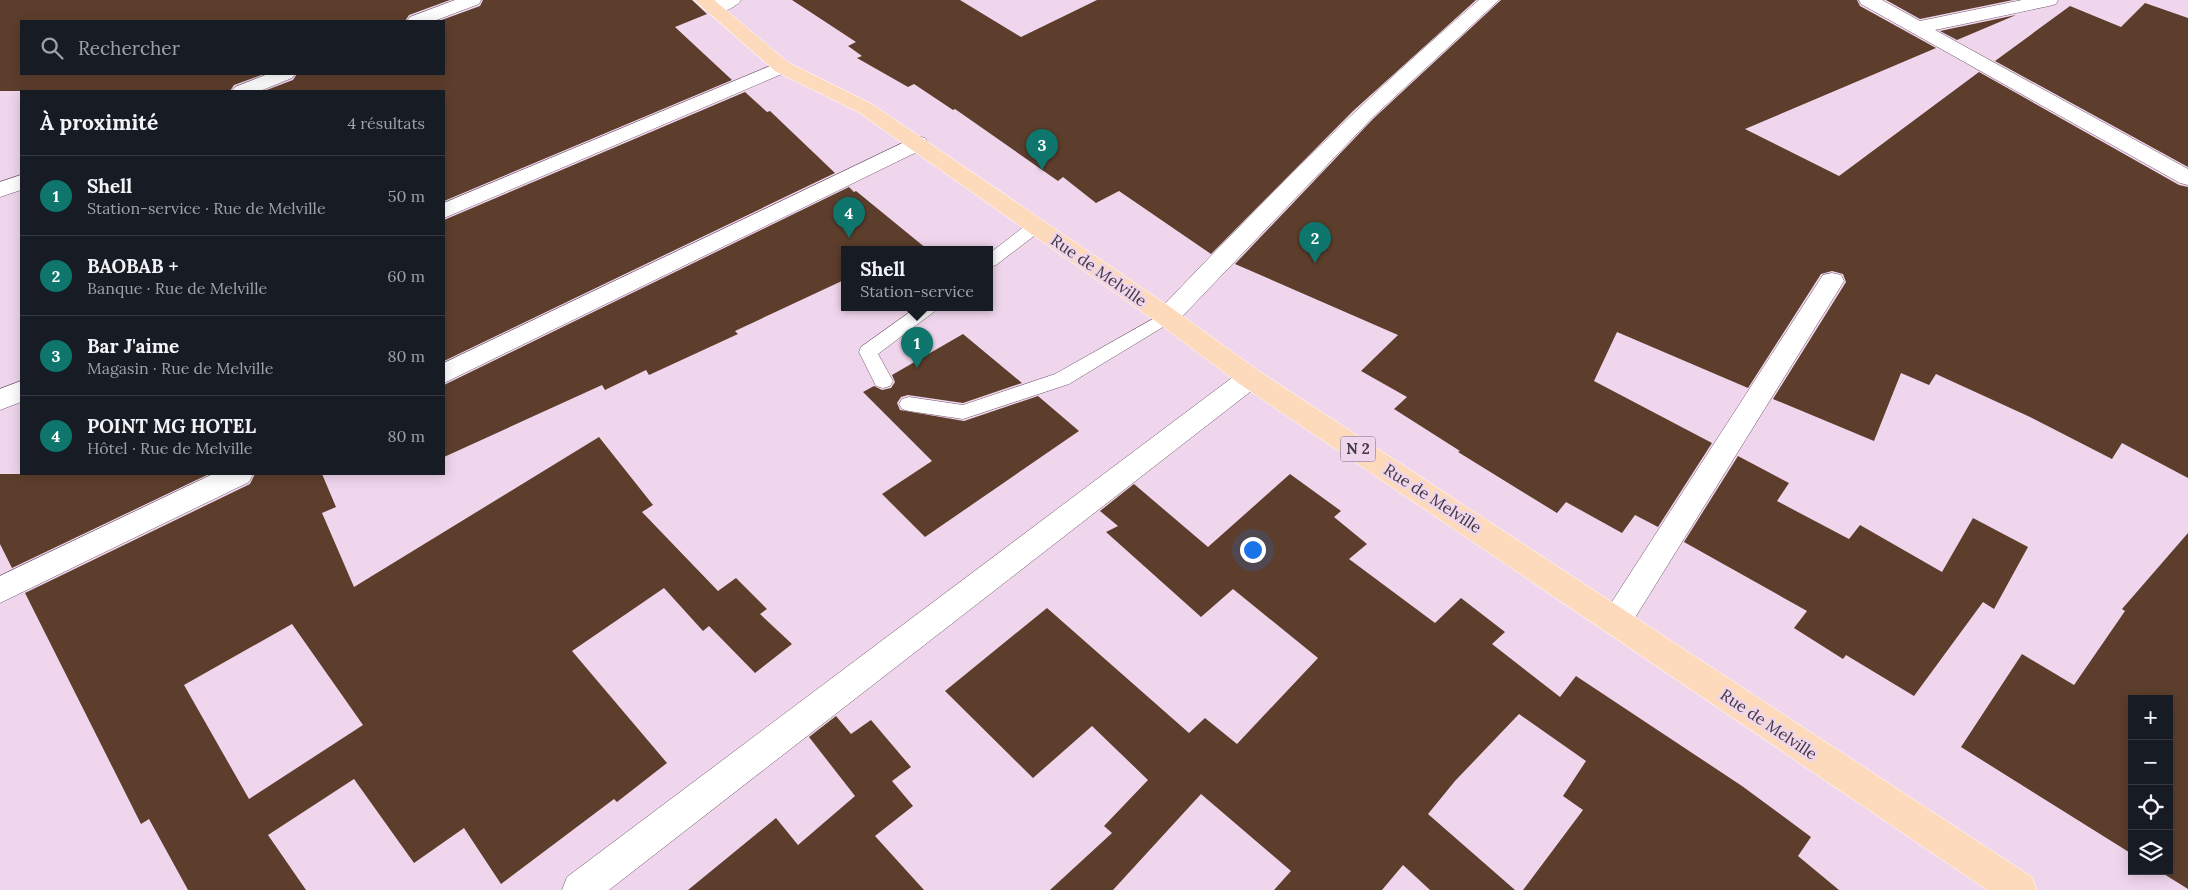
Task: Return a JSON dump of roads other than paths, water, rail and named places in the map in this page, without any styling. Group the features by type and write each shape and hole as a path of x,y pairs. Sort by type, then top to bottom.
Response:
{"main road":[{"name":"Rue de Melville","path":"716,3 782,67 865,108 1167,317 1250,378 1617,620 1787,736 2020,890"}],"street":[{"path":"420,20 472,0"},
{"path":"1167,317 1320,156 1441,41 1490,0"},
{"path":"1868,0 1920,27 2073,116 2188,178"},
{"path":"1920,27 2048,0"},
{"path":"445,211 782,67"},
{"path":"245,90 282,75"},
{"path":"445,374 917,144"},
{"path":"0,190 20,182"},
{"path":"1617,620 1832,281"},
{"path":"580,890 1250,378"},
{"path":"0,400 20,391"},
{"path":"0,590 237,475"}],"lane":[{"path":"993,259 1036,226"},
{"path":"883,381 868,352 924,311"},
{"path":"909,404 962,412 1062,379 1167,317"}],"place":[{"name":"Bar J'aime","path":"1042,170"},
{"name":"POINT MG HOTEL","path":"849,238"},
{"name":"BAOBAB +","path":"1315,263"},
{"name":"Shell","path":"917,368"}]}
